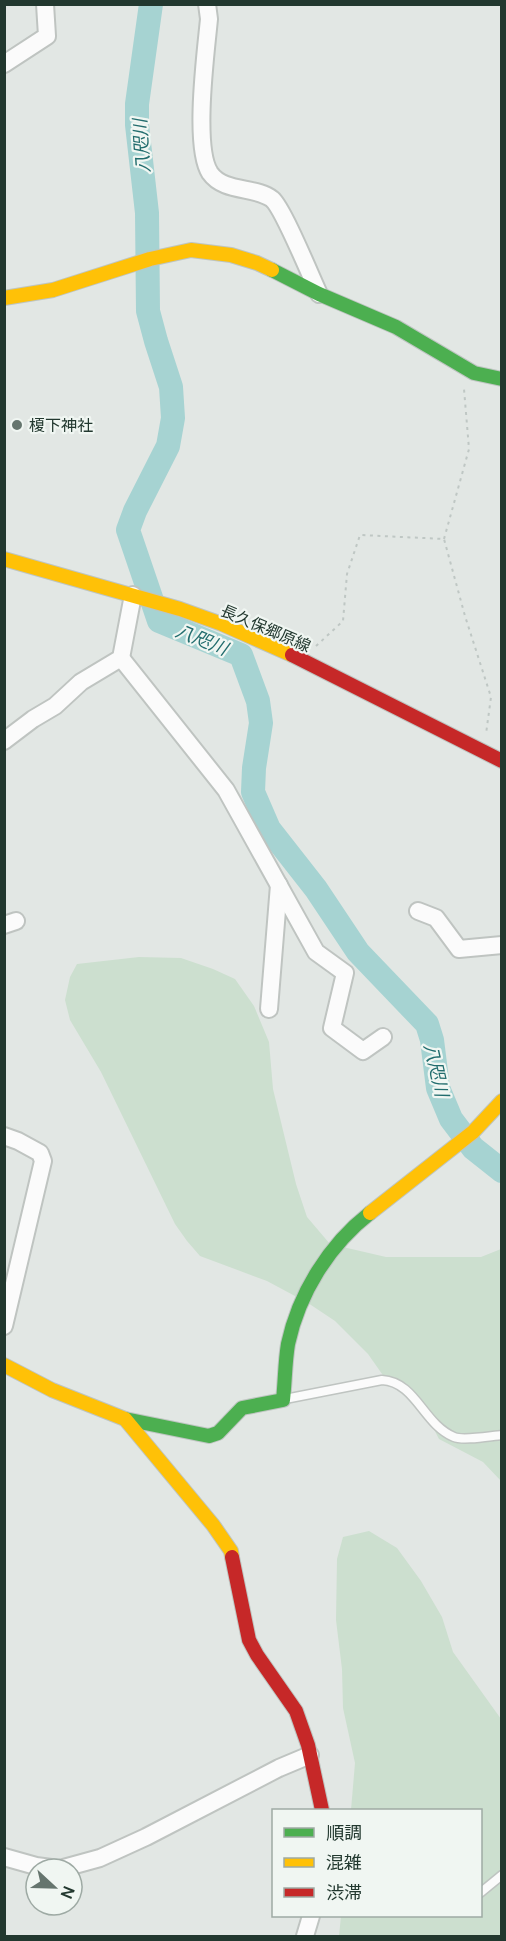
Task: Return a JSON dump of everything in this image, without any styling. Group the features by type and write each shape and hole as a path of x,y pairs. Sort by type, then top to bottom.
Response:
{"street":[{"path":"4,64 47,36 45,4"},
{"path":"207,4 209,18 201,108 204,157 211,173 223,183 273,200 282,214 319,294"},
{"path":"4,298 53,290 150,259 191,250 231,255 257,262 319,294 396,327 474,373 501,379"},
{"name":"長久保郷原線","path":"4,559 133,595 190,613 240,633 350,682 501,761"},
{"path":"4,741 55,706 81,682 121,658 133,595"},
{"path":"121,658 226,790 316,952 345,973 332,1028 363,1052 383,1037"},
{"path":"269,1009 279,885"},
{"path":"418,911 436,918 459,949 501,945"},
{"path":"4,1365 52,1389 125,1419 209,1436 218,1433 242,1408 283,1400 288,1346 297,1314 311,1282 325,1260 364,1218 473,1132 501,1101"},
{"path":"4,1136 40,1153 43,1161 4,1326"},
{"path":"125,1419 213,1525 231,1551 249,1640 296,1711 310,1755 322,1809"},
{"path":"84,1862 100,1858 146,1837 279,1768 310,1755"},
{"path":"4,1857 24,1863"},
{"path":"305,1936 311,1917"}],"lane":[{"path":"283,1400 382,1380 394,1380 403,1386 436,1426 456,1438 501,1436"},
{"path":"482,1891 501,1875"}],"path":[{"path":"461,365 469,449 444,539 465,616 491,697 484,752"},
{"path":"301,660 343,621 347,574 360,535 444,539"}],"green space":[{"path":"139,957 181,958 213,969 235,979 254,1006 269,1042 273,1089 296,1184 307,1217 330,1244 386,1257 481,1257 501,1249 501,1481 483,1462 439,1439 425,1412 387,1381 368,1354 335,1321 308,1303 267,1281 200,1256 175,1224 101,1072 70,1020 65,1000 70,977 77,964"},
{"path":"369,1531 397,1548 421,1581 442,1617 453,1652 501,1719 501,1936 339,1936 341,1917 482,1917 482,1809 351,1809 355,1763 343,1708 342,1669 336,1620 337,1559 343,1537"}],"waterway":[{"name":"八咫川","path":"151,4 137,104 137,125 147,213 148,311 171,387 173,418 168,446 135,511 128,530 159,621 241,655 258,701 261,723 253,792 269,829 316,889 358,952 427,1024 432,1040 438,1088 451,1119 473,1148 502,1171"}],"traffic: fast":[{"path":"272,270 319,294 396,327 474,373 502,379"},
{"path":"125,1419 209,1436 218,1433 242,1408 283,1400 288,1344 308,1289 341,1240 370,1213"}],"traffic: slow":[{"path":"4,298 53,290 150,259 191,250 231,255 272,270"},
{"path":"4,559 180,609 222,624 292,655"},
{"path":"370,1213 473,1132 502,1101"},
{"path":"4,1365 52,1390 125,1419 213,1525 231,1551 232,1557"}],"traffic: jam":[{"path":"292,655 502,761"},
{"path":"232,1557 249,1640 296,1711 308,1745 322,1809"}],"place":[{"name":"榎下神社","path":"17,425"}]}
